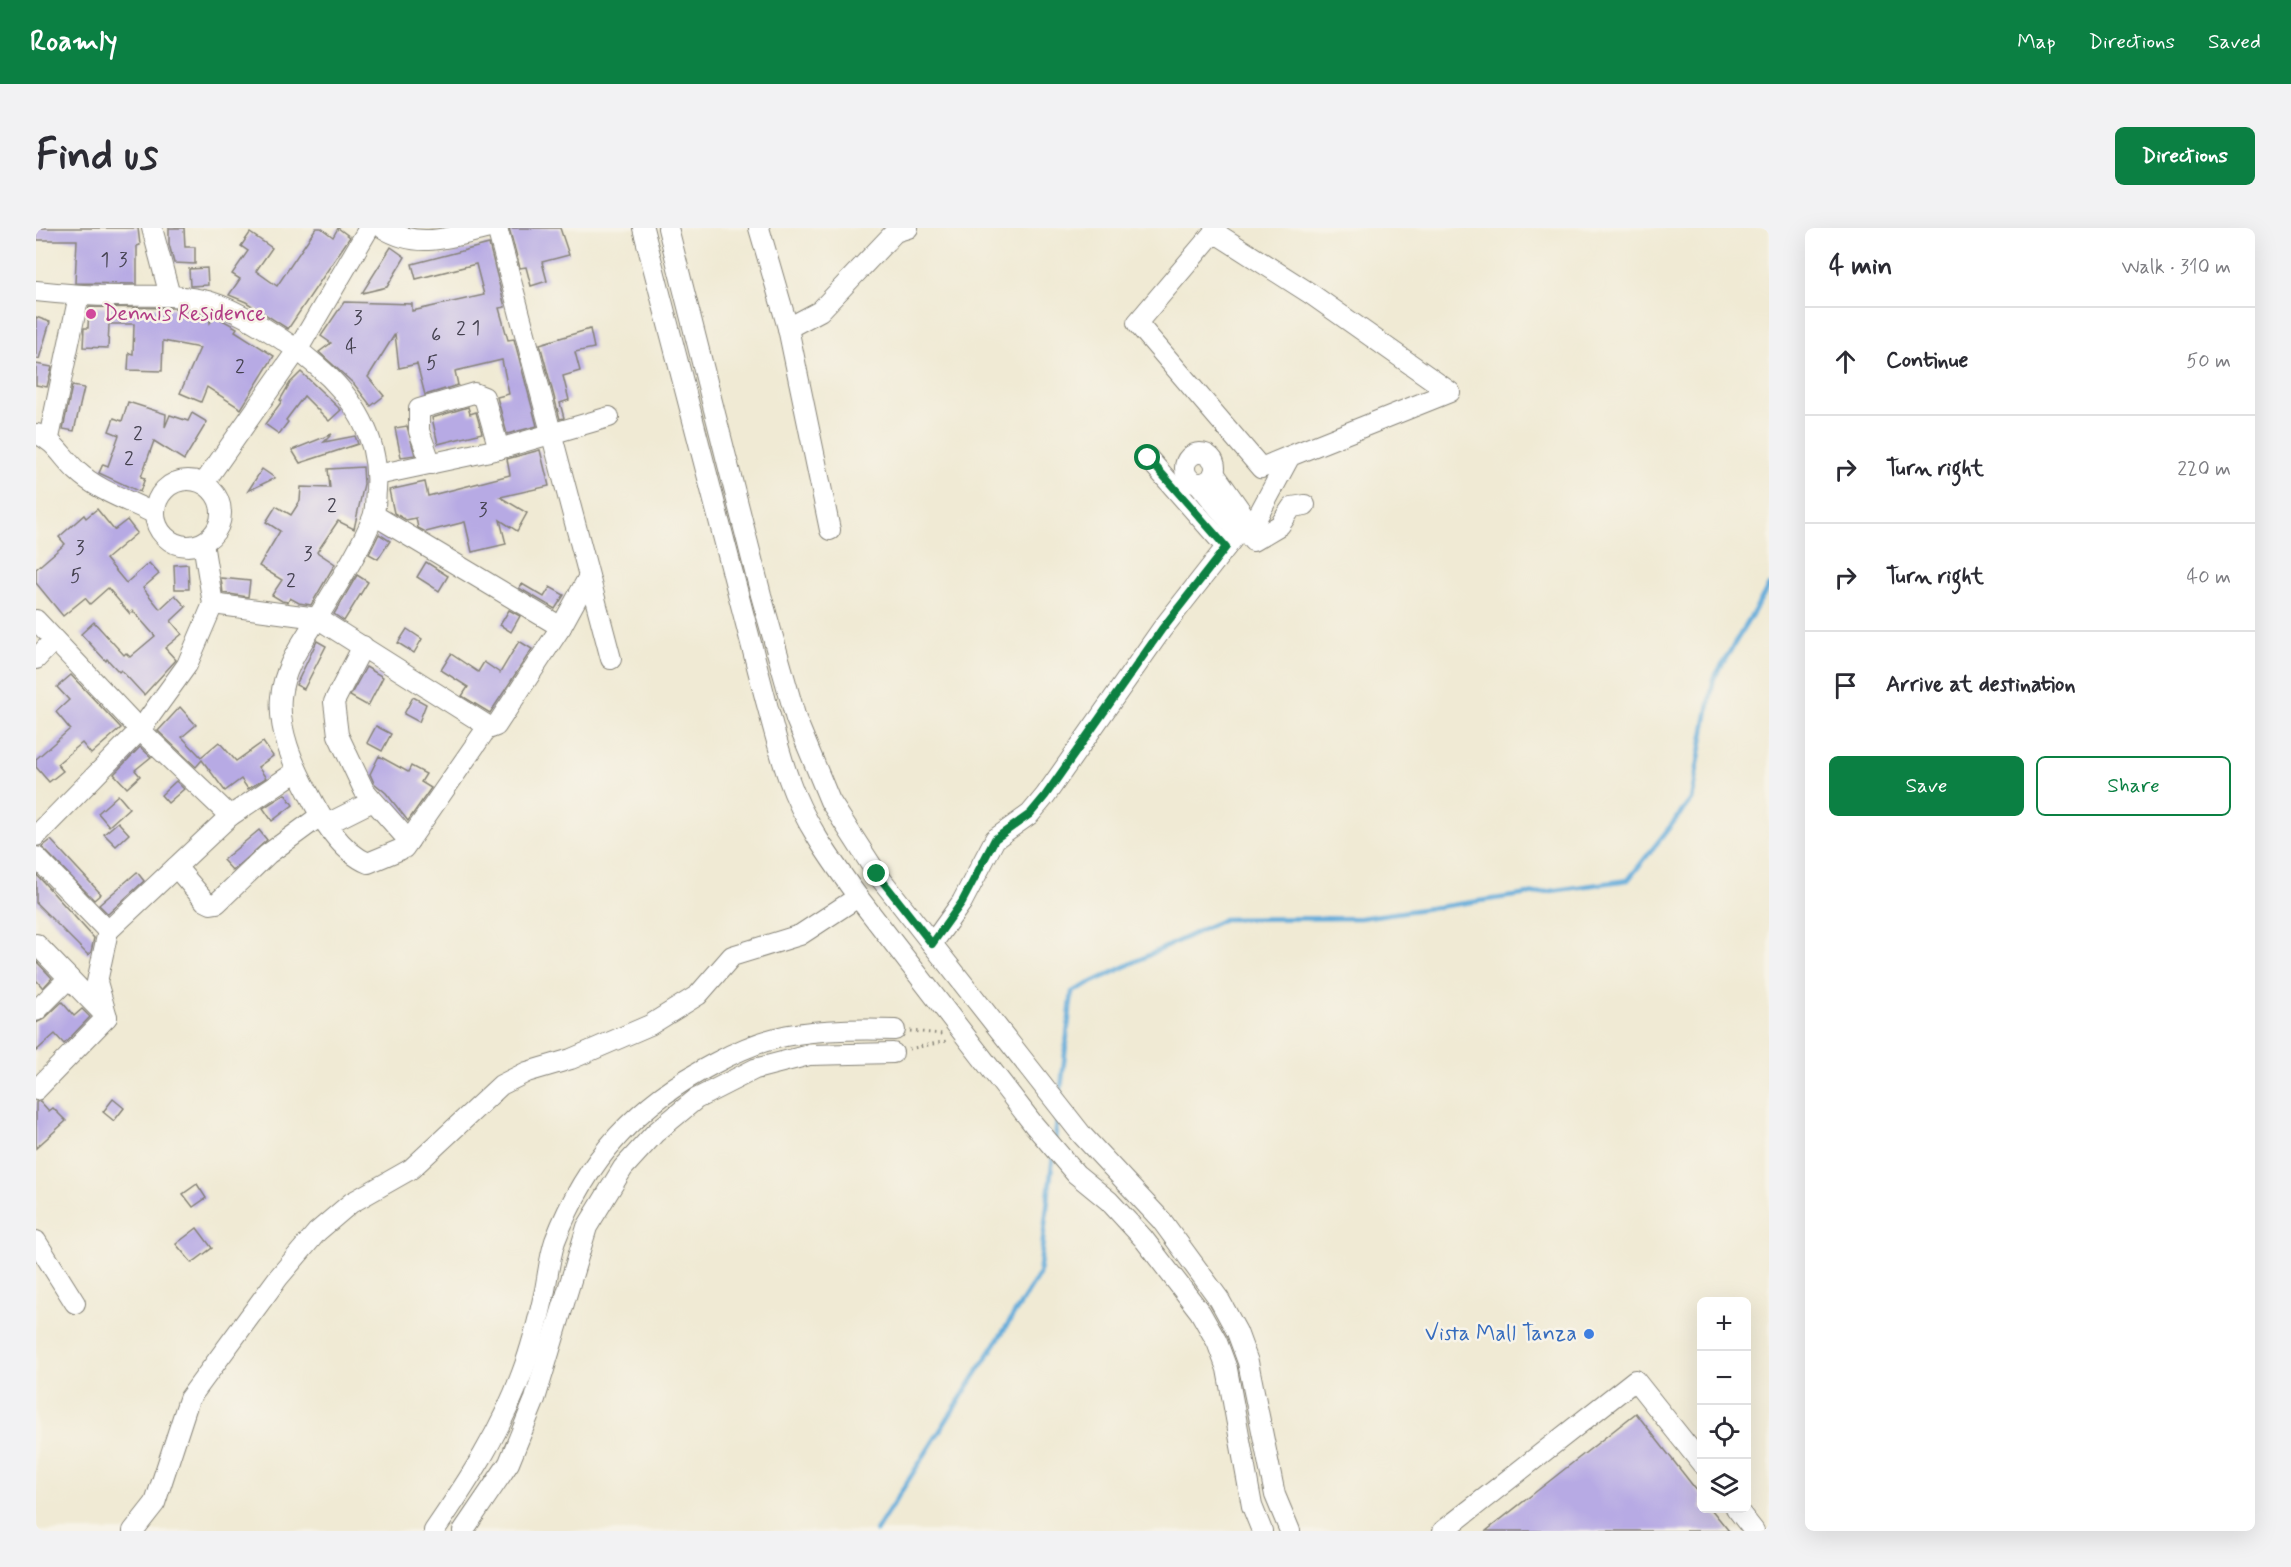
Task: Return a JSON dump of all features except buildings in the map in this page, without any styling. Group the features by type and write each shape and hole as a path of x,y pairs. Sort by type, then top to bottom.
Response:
{"street":[{"path":"152,228 170,296"},
{"path":"204,483 298,349 369,228"},
{"path":"383,228 399,238 432,241 489,228"},
{"path":"497,228 611,659"},
{"path":"643,228 788,779 813,831 858,897 965,1036 1034,1125 1076,1174 1108,1201 1143,1238 1200,1312 1217,1342 1227,1369 1252,1506 1262,1531"},
{"path":"668,228 761,595 781,657 796,719 830,801 877,874 1082,1136 1162,1221 1219,1299 1237,1332 1248,1362 1275,1495 1290,1531"},
{"path":"759,228 788,328 830,530"},
{"path":"788,328 820,311 898,229"},
{"path":"1214,231 1311,294 1450,392 1290,456 1261,468 1137,322 1214,231"},
{"path":"36,291 79,295 170,296 205,300 224,307 298,349 346,394 364,421 372,442 377,475 374,515 288,665 281,698 285,736 297,771 324,820 352,856 368,863 404,848 487,728 496,726 561,627 588,578"},
{"path":"79,295 42,436 78,472 102,488 155,514"},
{"path":"431,464 419,431 419,409 474,393 481,395 486,401 499,449"},
{"path":"377,475 499,449 609,417"},
{"path":"1236,439 1208,472 1240,534"},
{"path":"932,944 962,902 995,839 1030,814 1045,796 1162,629 1240,534 1290,456"},
{"path":"1148,458 1240,534 1253,541 1280,525 1292,507 1305,505"},
{"path":"191,479 204,483 219,501 222,513 219,525 213,535 203,543 190,546 177,544 166,537 158,527 155,514 157,500 171,485 191,479"},
{"path":"374,515 561,627"},
{"path":"36,836 140,730 187,665 213,604 203,543"},
{"path":"213,604 317,618 487,728"},
{"path":"36,620 140,730 230,816"},
{"path":"36,659 54,640"},
{"path":"363,646 334,702 338,735 363,790 409,841"},
{"path":"107,1017 97,982 108,931 230,816 297,771"},
{"path":"176,867 205,901 211,904 217,903 268,854 324,820 373,801"},
{"path":"36,857 108,931"},
{"path":"133,1531 154,1503 189,1399 278,1278 317,1232 351,1203 411,1169 501,1085 527,1072 571,1059 650,1025 698,995 732,956 800,935 858,897"},
{"path":"36,944 107,1017"},
{"path":"36,1011 69,978"},
{"path":"36,1090 107,1017"},
{"path":"434,1531 496,1436 522,1372 539,1320 555,1243 574,1200 611,1142 644,1108 687,1077 746,1047 795,1034 854,1029 895,1030"},
{"path":"463,1531 509,1463 535,1399 587,1227 623,1168 655,1133 696,1099 755,1069 809,1055 893,1053"},
{"path":"39,1251 75,1303"},
{"path":"1443,1531 1635,1380 1697,1459"},
{"path":"1242,1452 1265,1448"},
{"path":"1739,1513 1754,1531"}],"path":[{"path":"895,1030 965,1036"},
{"path":"893,1053 965,1036"}],"waterway":[{"path":"1060,1097 1072,992 1224,919 1360,918 1628,880 1691,800 1714,678 1769,586"},
{"path":"1055,1139 1058,1114"},
{"path":"876,1531 1039,1275 1053,1156"}],"place":[{"name":"Dennis Residence","path":"91,314"},
{"name":"Vista Mall Tanza","path":"1589,1334"}],"route":[{"path":"877,874 932,944 962,902 995,839 1030,814 1045,796 1162,629 1226,547 1148,458"}]}
